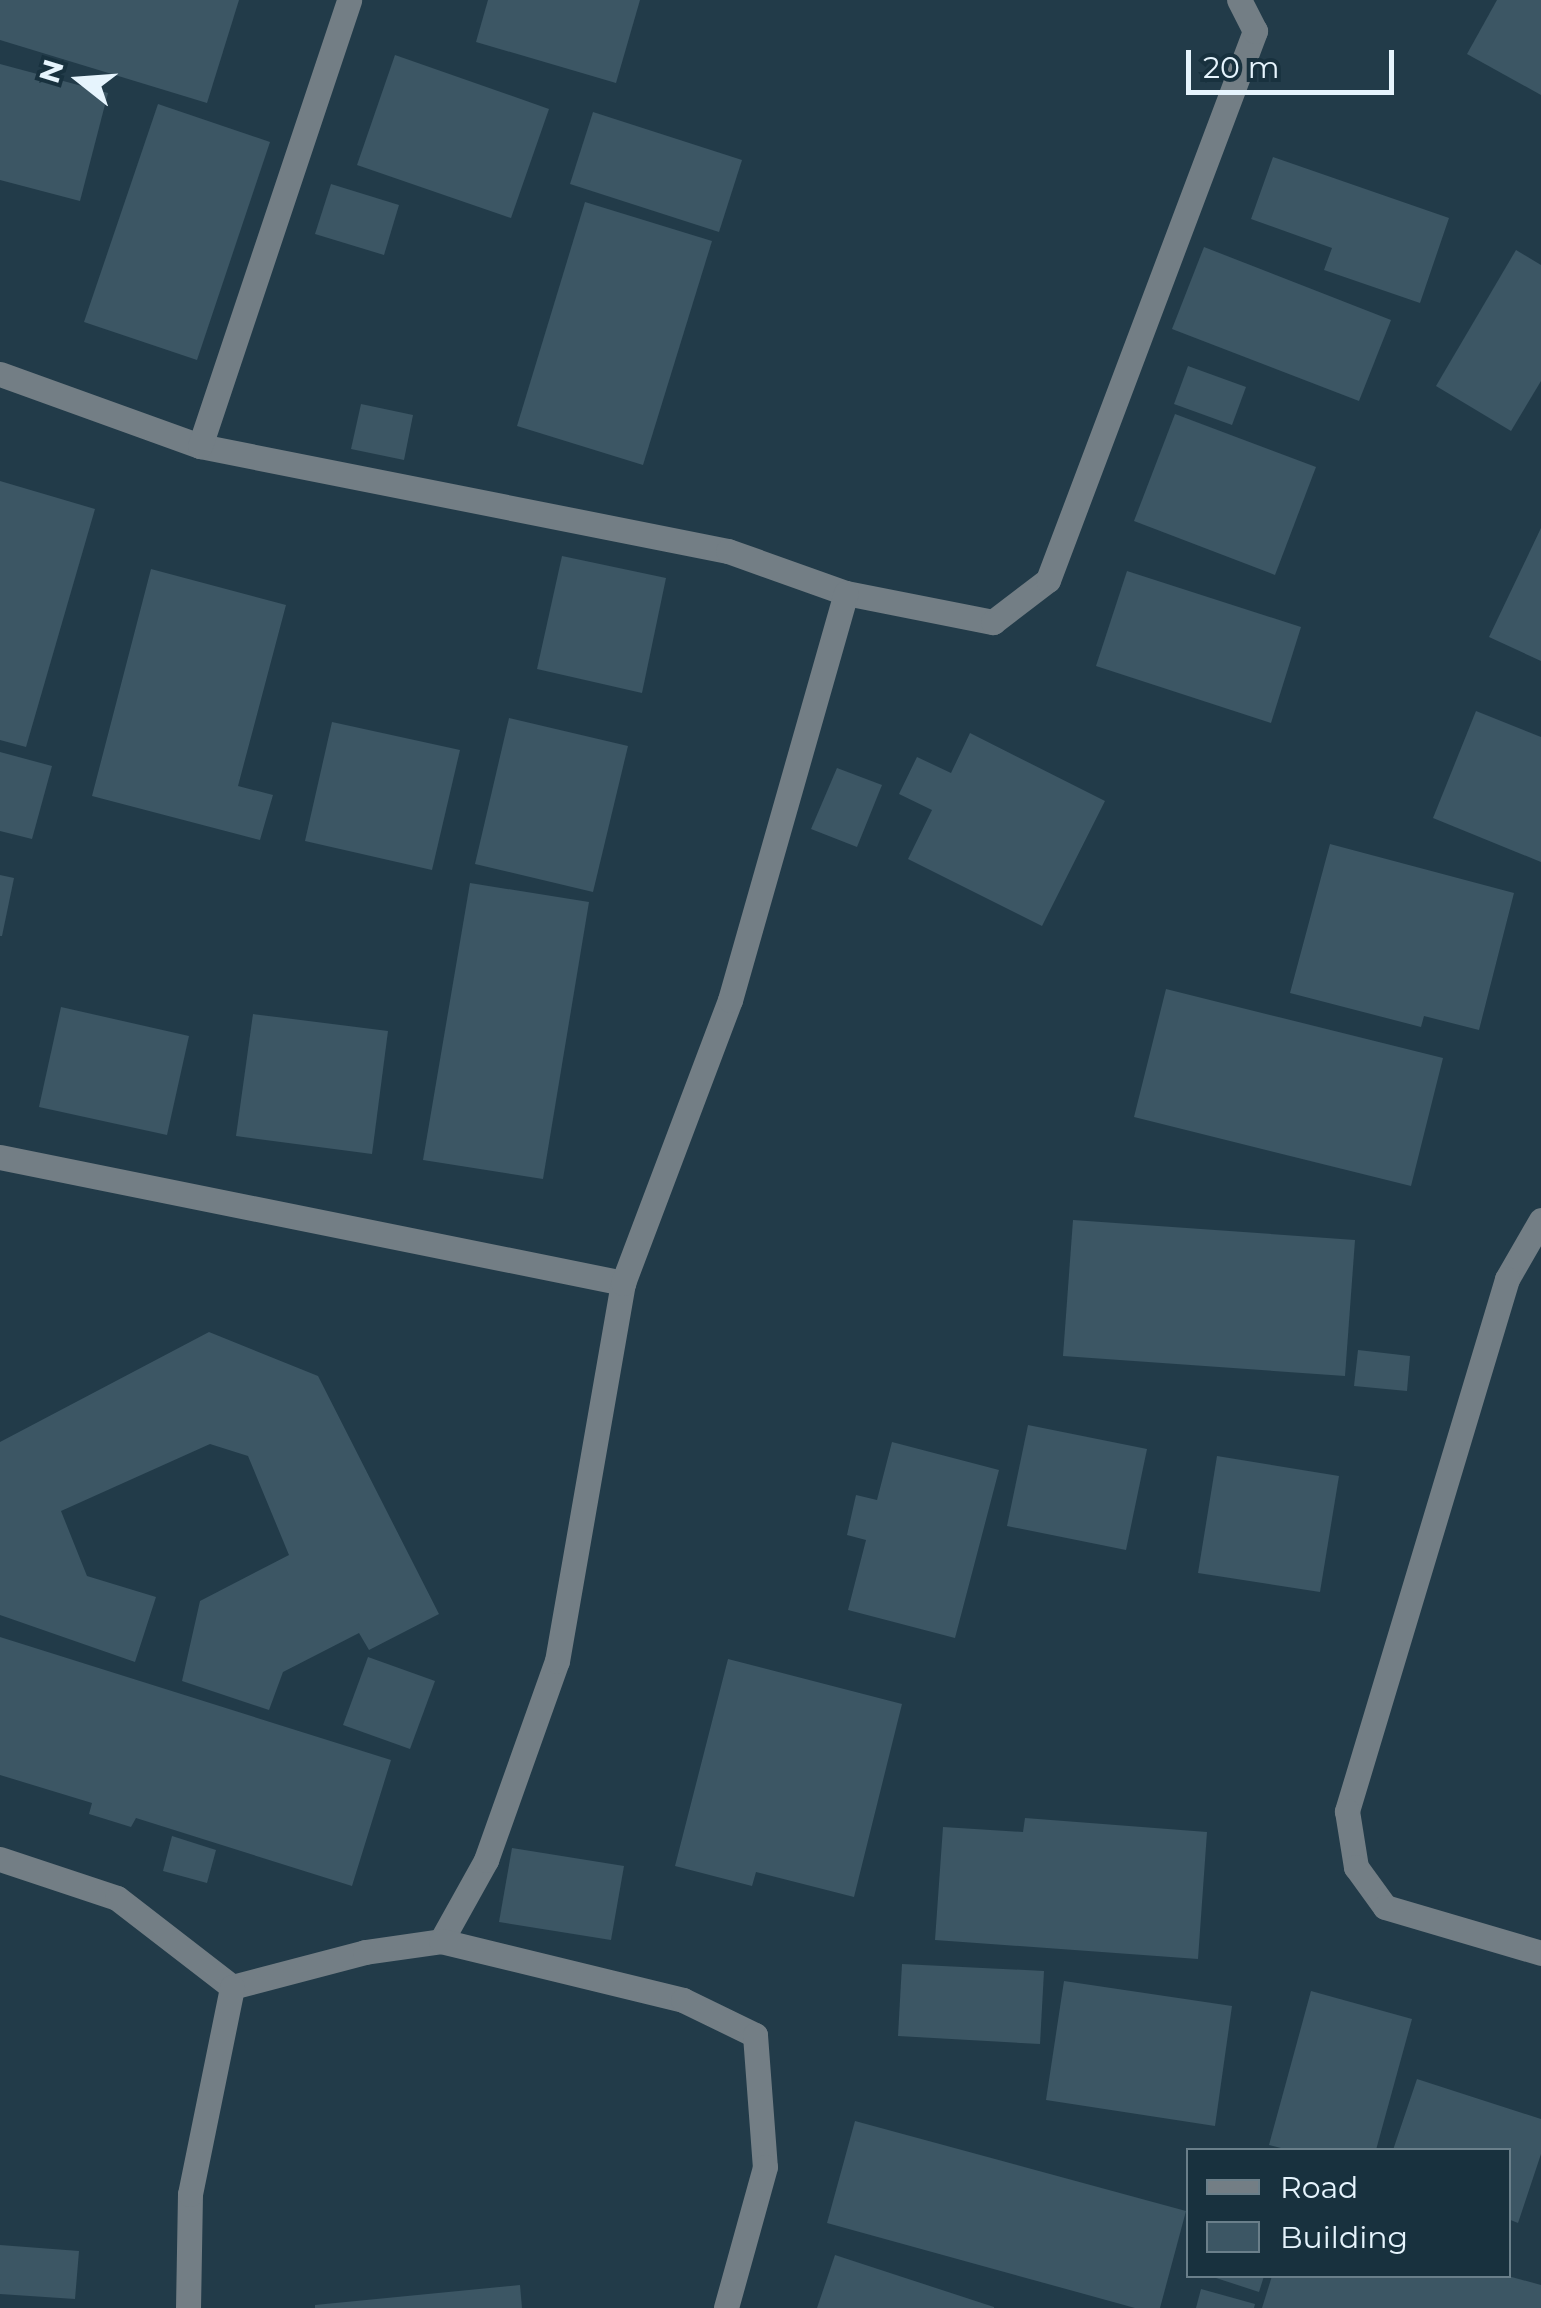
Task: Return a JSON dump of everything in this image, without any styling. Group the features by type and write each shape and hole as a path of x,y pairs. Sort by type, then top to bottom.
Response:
{"street":[{"path":"200,446 348,0"},
{"path":"0,374 200,446 728,551 846,593 993,622 1048,580 1255,30 1240,0"},
{"path":"441,1941 486,1860 557,1660 623,1283 730,1000 846,593"},
{"path":"0,1157 623,1283"},
{"path":"1541,1220 1507,1280 1347,1811 1356,1867 1385,1907 1541,1953"},
{"path":"0,1859 117,1898 232,1987"},
{"path":"232,1987 366,1952 441,1941 683,2000 755,2035 766,2167 726,2308"},
{"path":"188,2308 190,2194 232,1987"}],"building":[{"path":"0,0 239,0 207,103 0,40"},
{"path":"488,0 640,0 616,83 476,42"},
{"path":"1497,0 1541,0 1541,95 1467,54"},
{"path":"395,55 549,109 511,218 357,165"},
{"path":"0,64 108,93 80,201 0,180"},
{"path":"158,104 270,142 197,360 84,322"},
{"path":"593,112 742,160 719,232 570,184"},
{"path":"1273,157 1449,218 1420,303 1324,270 1332,248 1251,219"},
{"path":"331,184 399,205 384,255 315,234"},
{"path":"585,202 712,241 643,465 517,426"},
{"path":"1204,247 1391,320 1359,401 1172,329"},
{"path":"1516,250 1541,265 1541,381 1511,431 1436,386"},
{"path":"1188,366 1246,387 1232,425 1174,404"},
{"path":"361,404 413,415 404,460 351,449"},
{"path":"1175,414 1316,467 1275,575 1134,521"},
{"path":"0,481 95,509 26,747 0,740"},
{"path":"1541,528 1541,661 1489,637"},
{"path":"562,556 666,578 642,693 537,669"},
{"path":"151,569 286,605 238,786 273,795 260,840 92,796"},
{"path":"1127,571 1301,627 1271,723 1096,666"},
{"path":"1476,711 1541,737 1541,862 1433,818"},
{"path":"509,718 628,746 593,892 475,864"},
{"path":"332,722 460,750 432,870 305,841"},
{"path":"970,733 1105,801 1042,926 908,859 932,810 899,794 917,757 951,773"},
{"path":"0,752 52,766 32,839 0,831"},
{"path":"837,768 882,785 857,847 811,829"},
{"path":"1330,844 1514,893 1479,1030 1424,1016 1421,1027 1290,993"},
{"path":"0,875 14,878 2,936 0,936"},
{"path":"470,883 589,902 543,1179 423,1160"},
{"path":"1166,989 1443,1058 1411,1186 1134,1117"},
{"path":"61,1007 189,1036 167,1135 39,1107"},
{"path":"253,1014 388,1031 372,1154 236,1136"},
{"path":"1073,1220 1355,1240 1345,1376 1063,1356"},
{"path":"209,1332 318,1376 439,1614 369,1650 359,1633 283,1672 269,1710 182,1681 200,1601 289,1555 248,1456 210,1444 61,1511 87,1576 156,1597 135,1662 0,1615 0,1442"},
{"path":"1358,1350 1410,1356 1407,1391 1354,1386"},
{"path":"1028,1425 1147,1449 1126,1550 1007,1526"},
{"path":"892,1442 999,1470 955,1638 848,1610 866,1540 847,1535 856,1495 877,1500"},
{"path":"1217,1456 1339,1476 1320,1592 1198,1573"},
{"path":"0,1637 391,1760 352,1886 136,1818 131,1827 89,1814 92,1803 0,1775"},
{"path":"368,1657 435,1681 410,1749 343,1725"},
{"path":"728,1659 902,1704 854,1897 756,1872 752,1886 675,1866"},
{"path":"1025,1818 1207,1832 1198,1959 935,1940 943,1827 1023,1832"},
{"path":"172,1836 216,1850 207,1883 163,1871"},
{"path":"512,1848 624,1866 611,1940 499,1922"},
{"path":"902,1964 1044,1971 1040,2044 898,2036"},
{"path":"1064,1981 1232,2006 1215,2126 1046,2100"},
{"path":"1311,1991 1412,2019 1377,2148 1269,2145"},
{"path":"1417,2079 1541,2119 1541,2154 1518,2223 1511,2220 1511,2148 1394,2148"},
{"path":"855,2121 1186,2211 1160,2308 1135,2308 827,2223"},
{"path":"0,2245 79,2251 75,2299 0,2294"},
{"path":"835,2255 994,2307 994,2308 817,2308"},
{"path":"1511,2277 1541,2285 1541,2308 1262,2308 1271,2278"},
{"path":"1216,2278 1263,2278 1259,2292"},
{"path":"520,2285 522,2308 315,2308 315,2305"},
{"path":"1201,2289 1255,2304 1254,2308 1196,2308"}]}
